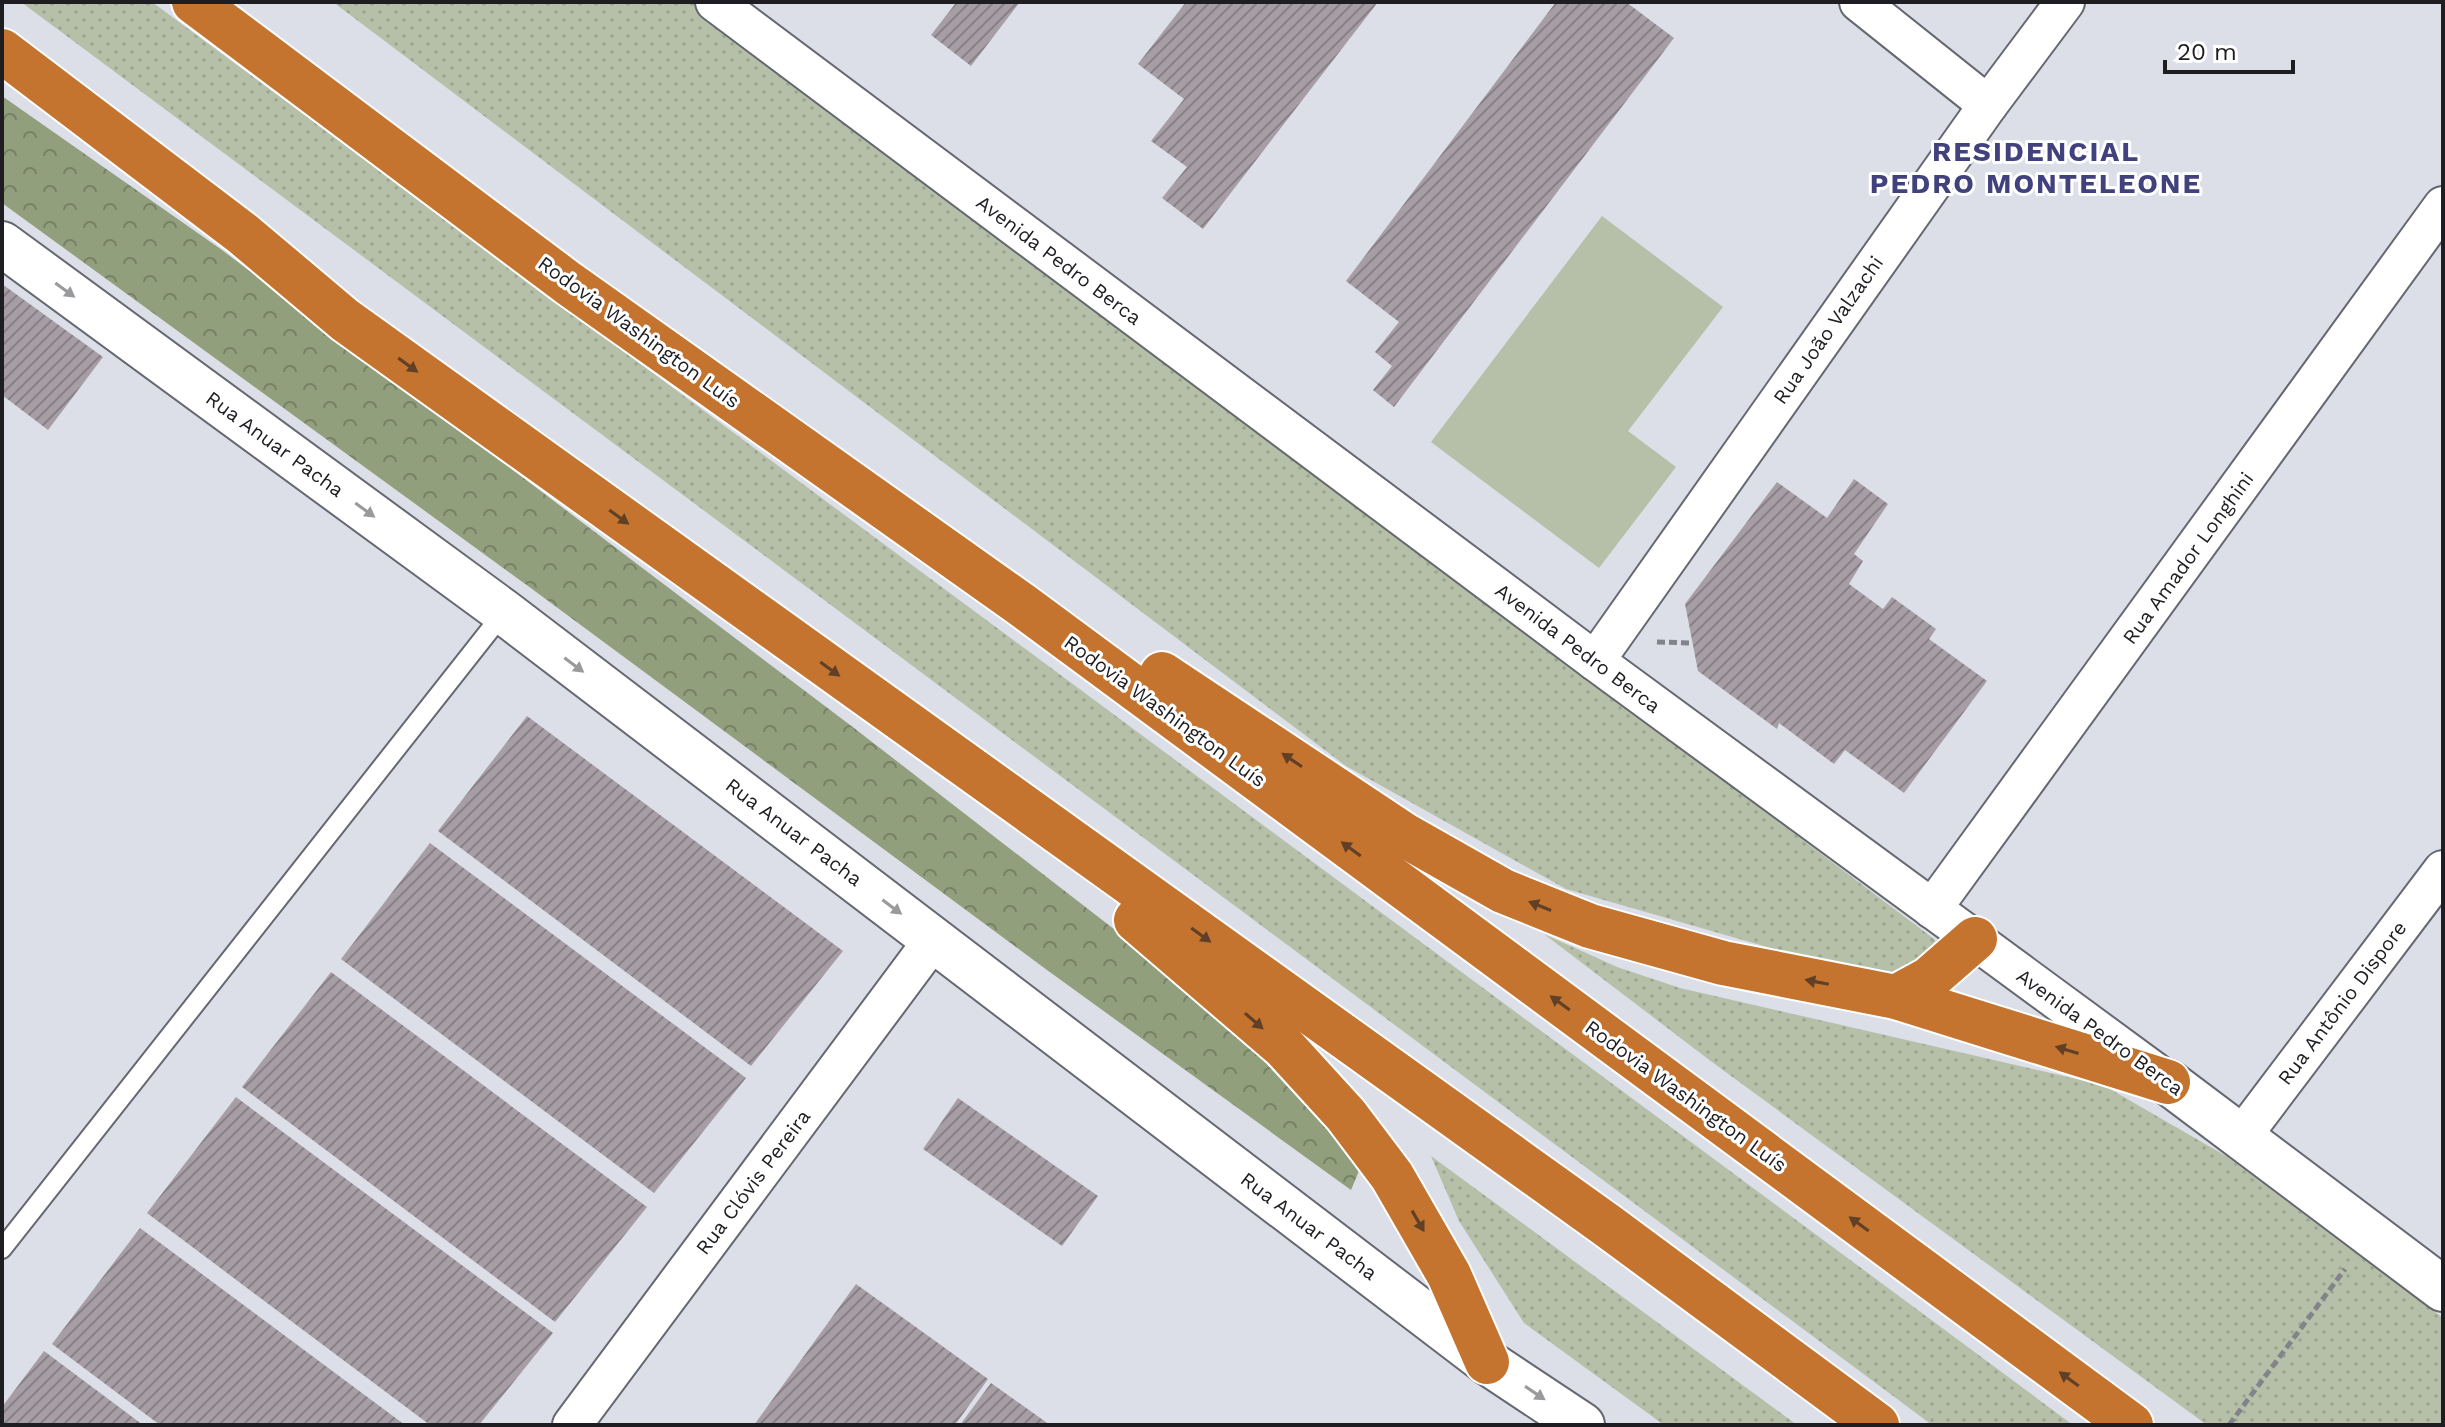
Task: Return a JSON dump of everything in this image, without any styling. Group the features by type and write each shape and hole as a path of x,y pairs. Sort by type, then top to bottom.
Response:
{"highway":[{"name":"Rodovia Washington Luís","path":"194,2 568,283 1022,605 2131,1425"},
{"path":"240,2 568,283"},
{"path":"2,51 243,234 345,320"},
{"path":"2,86 345,320 1582,1208 1877,1425"},
{"path":"1022,605 1103,634 1406,836 1503,891 1590,926 1723,963 1896,997 2168,1082"},
{"path":"919,733 1284,1047 1336,1103 1392,1176 1449,1275 1487,1362"},
{"path":"1896,997 1929,979 1975,939"}],"street":[{"name":"Avenida Pedro Berca","path":"715,2 1595,661 2242,1136 2443,1289"},
{"path":"1859,2 1988,105"},
{"name":"Rua João Valzachi","path":"1595,661 1988,105 2065,2"},
{"name":"Rua Amador Longhini","path":"1932,909 2443,206"},
{"name":"Rua Anuar Pacha","path":"2,244 504,612 1487,1362 1582,1425"},
{"name":"Rua Antônio Dispore","path":"2242,1136 2443,870"},
{"name":"Rua Clóvis Pereira","path":"572,1425 934,939"}],"lane":[{"path":"2,1249 504,612"}],"path":[{"path":"2229,1425 2370,1236"}],"green space":[{"path":"21,2 152,2 2073,1425 1932,1425"},
{"path":"333,2 693,2 1934,939 1943,953 1895,984 1566,889 1346,766"},
{"path":"2,96 222,250 854,728 1212,1005 1361,1166 1351,1190 2,203"},
{"path":"1602,216 1723,307 1628,431 1676,467 1599,568 1431,442"},
{"path":"1544,934 1617,967 1680,988 2103,1085 2226,1156 2443,1318 2443,1425 2207,1425 1712,1062"},
{"path":"1431,1156 1797,1425 1664,1425 1524,1323 1459,1221"}],"building":[{"path":"952,2 1020,2 971,66 931,35 955,4"},
{"path":"1186,2 1378,2 1203,229 1162,198 1187,167 1151,141 1184,99 1138,64"},
{"path":"1556,2 1626,2 1674,38 1394,407 1373,390 1392,366 1375,352 1399,322 1346,281"},
{"path":"2,284 103,357 48,430 2,395"},
{"path":"1854,479 1888,504 1854,554 1863,561 1849,584 1883,609 1892,597 1936,629 1929,639 1987,681 1904,793 1845,750 1834,764 1779,723 1777,729 1698,671 1685,604 1777,482 1827,518"},
{"path":"527,716 843,951 751,1066 438,831"},
{"path":"430,843 746,1078 654,1193 341,959"},
{"path":"331,972 647,1207 555,1322 242,1087"},
{"path":"236,1097 553,1333 479,1425 430,1425 147,1213"},
{"path":"958,1098 1098,1196 1062,1246 923,1149"},
{"path":"140,1228 405,1425 160,1425 52,1344"},
{"path":"856,1284 988,1379 955,1425 754,1425"},
{"path":"44,1351 143,1425 2,1425 2,1407"},
{"path":"991,1383 1050,1425 960,1425"}],"district":[{"name":"RESIDENCIAL PEDRO MONTELEONE","path":"2036,167"}]}
